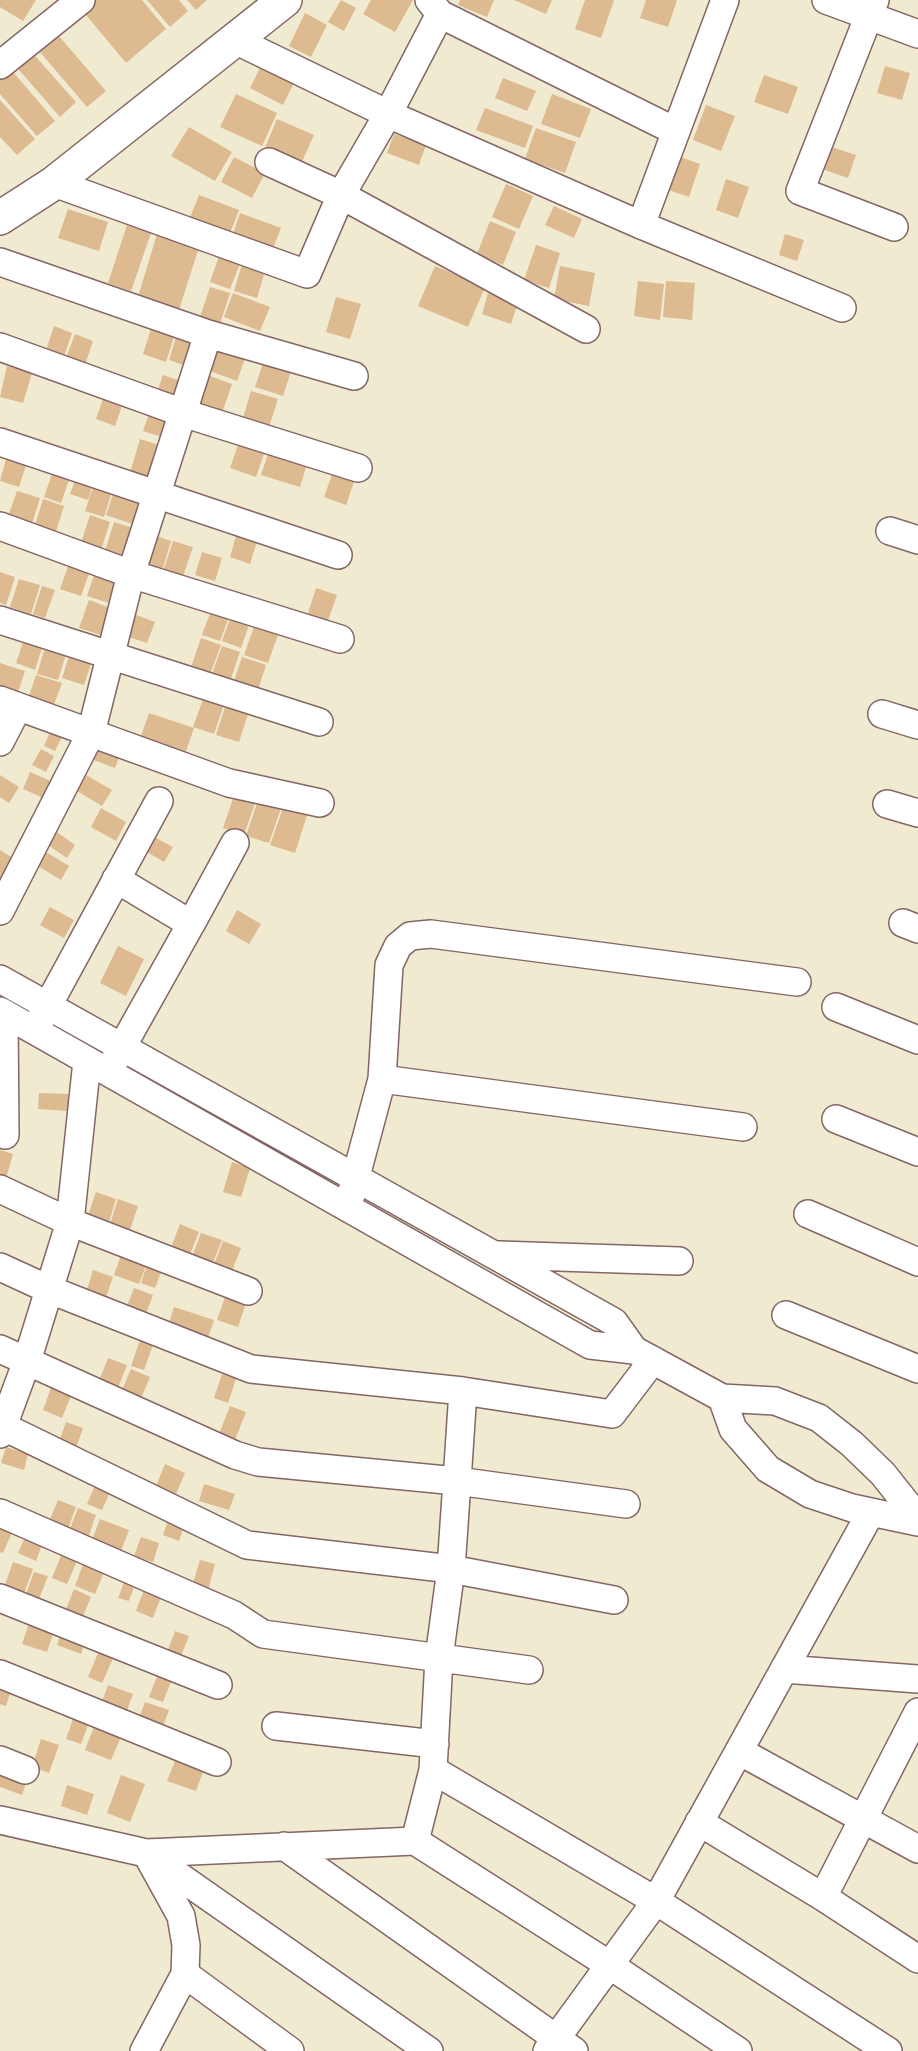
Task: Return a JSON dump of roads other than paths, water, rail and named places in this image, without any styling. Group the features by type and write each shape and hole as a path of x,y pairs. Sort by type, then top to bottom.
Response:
{"street":[{"path":"0,218 54,183 285,0"},
{"path":"641,225 725,0"},
{"path":"826,0 871,9 918,34"},
{"path":"0,65 71,3"},
{"path":"54,183 307,274 341,195 388,114 434,7 675,131"},
{"path":"871,9 800,191 894,227"},
{"path":"235,40 388,114 641,225 842,308"},
{"path":"269,162 341,195 586,329"},
{"path":"0,262 208,334 354,376"},
{"path":"0,911 91,733 131,574 208,334"},
{"path":"0,347 183,413 358,468"},
{"path":"0,442 338,555"},
{"path":"0,526 131,574 340,639"},
{"path":"890,531 918,540"},
{"path":"0,620 111,653 319,722"},
{"path":"0,742 9,703 229,783 320,803"},
{"path":"882,714 918,725"},
{"path":"41,1018 159,801"},
{"path":"887,804 918,813"},
{"path":"235,843 121,1049 98,1066 70,1222 27,1361 1,1428 247,1545 451,1569 614,1600"},
{"path":"116,879 191,924"},
{"path":"348,1206 382,1079 389,965 398,946 410,936 431,934 797,982"},
{"path":"0,978 41,1018 98,1066 590,1345 643,1355 722,1398 775,1401 819,1418 852,1444 883,1474 918,1520"},
{"path":"836,1007 918,1040"},
{"path":"5,1135 2,1013 41,1018 121,1049 614,1322 643,1355"},
{"path":"382,1079 743,1127"},
{"path":"836,1119 918,1152"},
{"path":"0,1189 70,1222 248,1291"},
{"path":"808,1214 918,1262"},
{"path":"438,1257 494,1255 679,1261"},
{"path":"0,1267 48,1289 250,1369 463,1391 612,1414 643,1355"},
{"path":"786,1315 918,1369"},
{"path":"0,1349 235,1455 258,1462 457,1481 626,1504"},
{"path":"415,1841 434,1757 439,1658 451,1569 463,1391"},
{"path":"722,1398 733,1429 768,1468 810,1494 871,1512 918,1520"},
{"path":"284,1846 559,2047 656,1901 871,1512"},
{"path":"0,1513 234,1615 263,1634 529,1670"},
{"path":"0,1598 219,1684"},
{"path":"784,1669 918,1679"},
{"path":"0,1674 217,1762"},
{"path":"823,1897 862,1819 911,1743 918,1712"},
{"path":"276,1726 434,1757 888,2051"},
{"path":"739,1751 918,1849"},
{"path":"0,1760 25,1770"},
{"path":"0,1820 146,1854 415,1841 611,1966 738,2051"},
{"path":"699,1822 823,1897 918,1959"},
{"path":"144,2051 184,1974 186,1945 181,1916 146,1854"},
{"path":"146,1854 429,2051"},
{"path":"184,1974 290,2051"}]}
